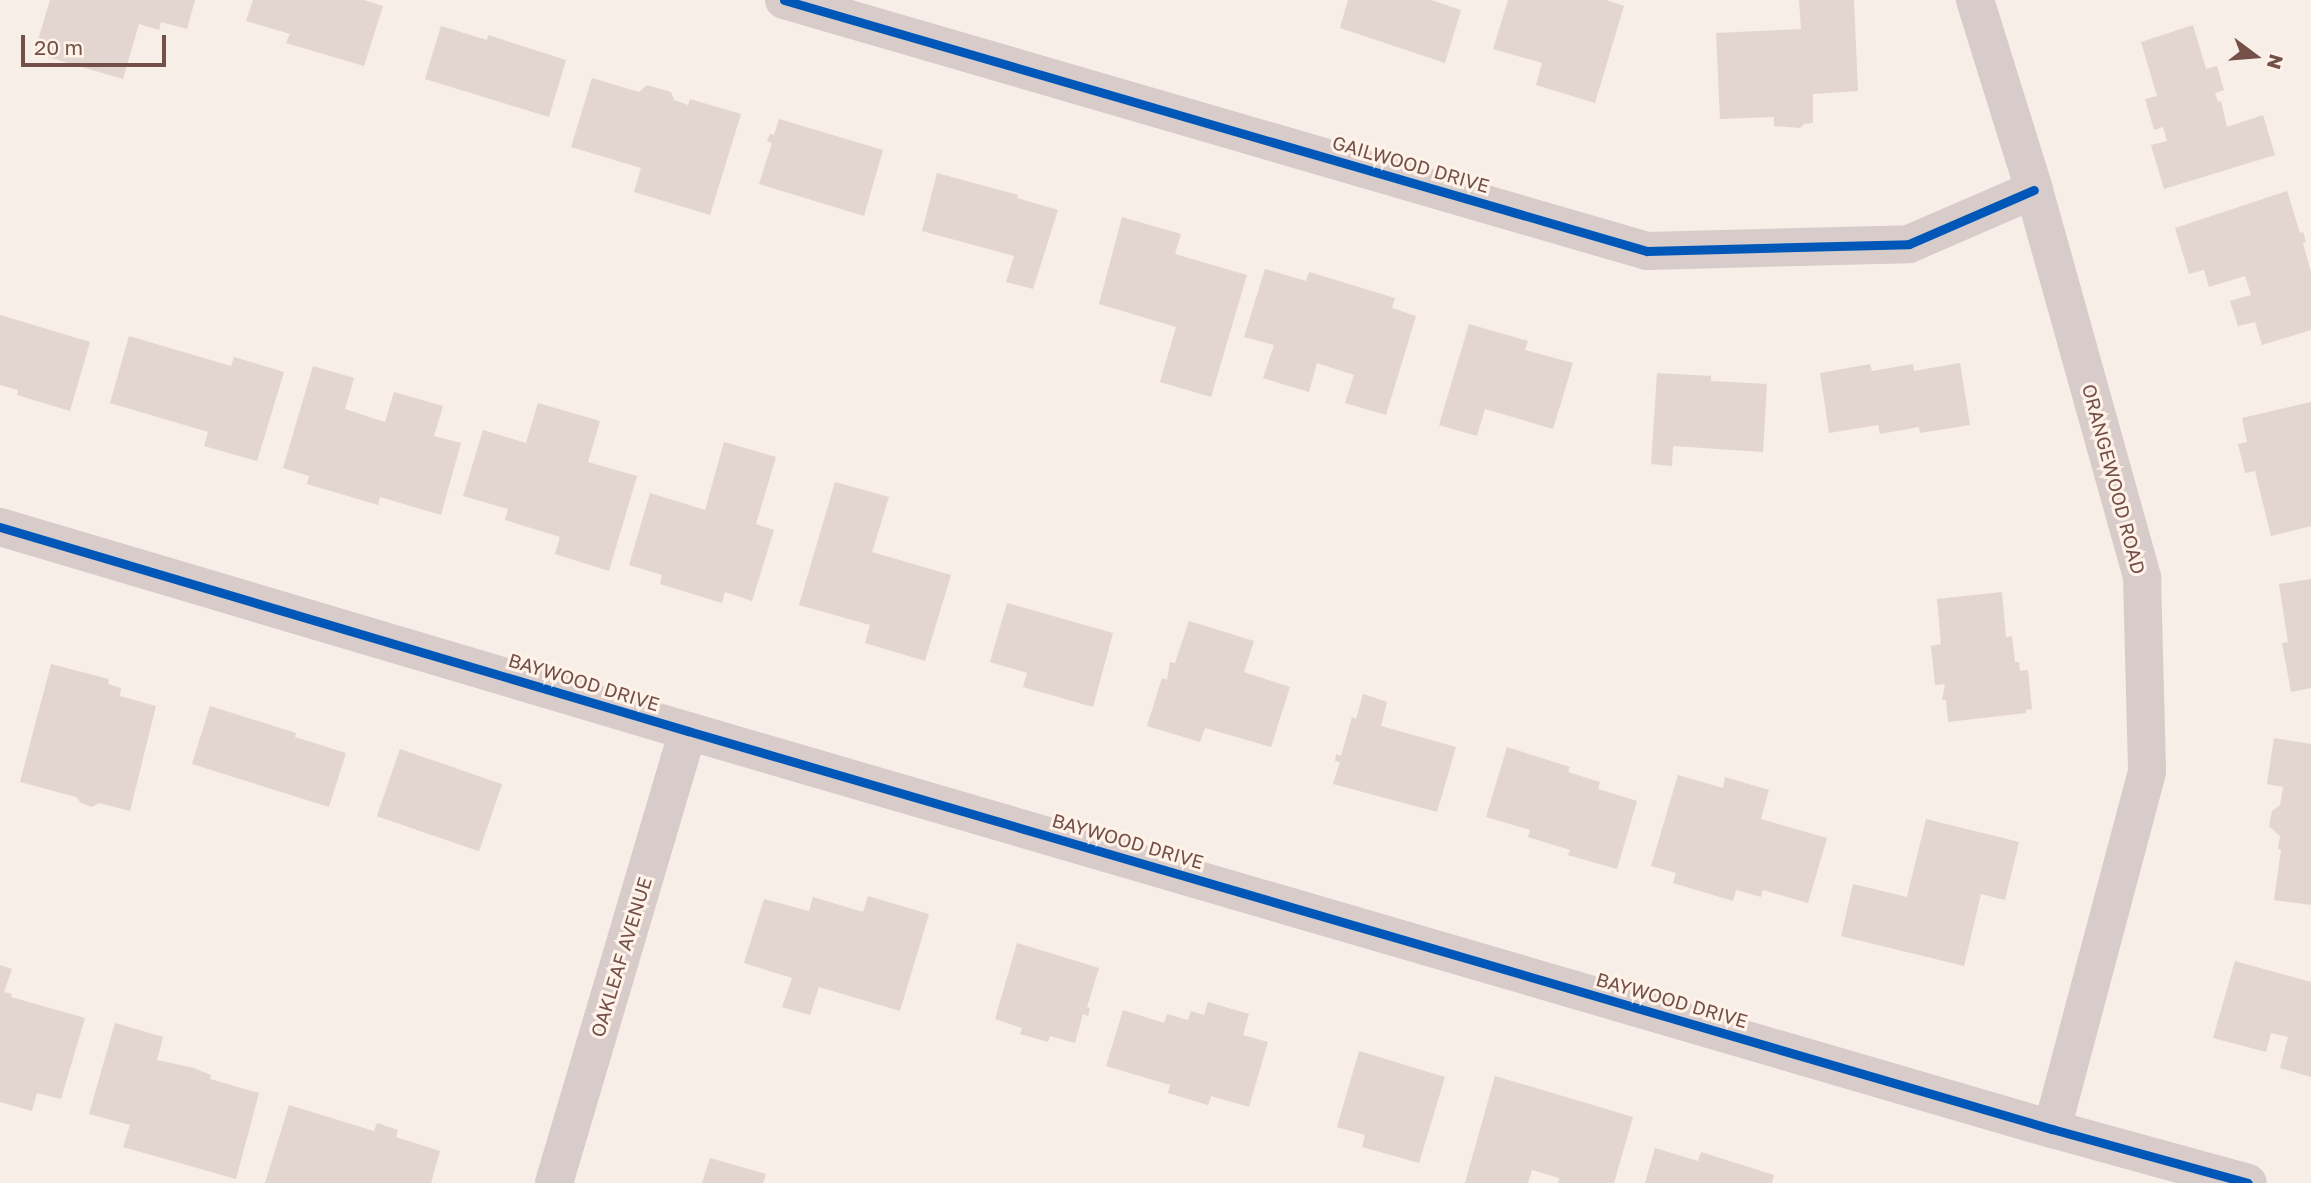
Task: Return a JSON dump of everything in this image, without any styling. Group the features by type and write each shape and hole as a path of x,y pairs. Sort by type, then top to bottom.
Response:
{"street":[{"name":"GAILWOOD DRIVE","path":"784,0 1647,251 1909,244 2034,190"},
{"name":"ORANGEWOOD ROAD","path":"1975,0 2034,190 2142,578 2147,772 2052,1129"},
{"name":"BAYWOOD DRIVE","path":"0,527 688,731 2052,1129 2248,1183"},
{"name":"OAKLEAF AVENUE","path":"554,1183 688,731"}],"building":[{"path":"50,0 195,0 187,29 161,22 159,30 139,24 123,79 34,53"},
{"path":"253,0 364,0 383,6 364,66 286,43 290,34 246,21"},
{"path":"1348,0 1431,0 1461,10 1445,63 1340,28"},
{"path":"1508,0 1606,0 1624,6 1595,103 1536,85 1542,63 1493,49"},
{"path":"1799,0 1854,0 1858,91 1813,94 1813,123 1804,124 1800,128 1774,126 1774,117 1720,119 1716,33 1801,29"},
{"path":"2193,25 2206,69 2217,66 2224,90 2215,93 2218,102 2221,101 2227,127 2263,115 2275,155 2164,189 2151,145 2167,141 2163,127 2154,130 2145,99 2157,96 2141,42"},
{"path":"441,26 487,40 488,35 566,60 549,117 425,79"},
{"path":"592,78 639,92 647,85 671,92 674,100 688,105 690,99 741,114 710,215 634,192 641,168 571,147"},
{"path":"779,119 883,150 864,216 759,184 772,143 767,141 770,134 774,135"},
{"path":"937,173 1018,195 1017,198 1058,210 1033,289 1006,282 1014,256 922,231"},
{"path":"2287,191 2300,233 2303,232 2306,242 2303,243 2311,272 2311,330 2262,345 2255,322 2238,326 2230,301 2251,295 2245,276 2209,287 2204,270 2189,274 2175,228"},
{"path":"1122,217 1181,234 1175,254 1247,275 1211,397 1160,382 1176,327 1099,304"},
{"path":"1265,269 1306,281 1309,272 1395,298 1392,308 1416,316 1386,415 1345,403 1354,375 1317,363 1309,392 1263,378 1274,345 1244,337"},
{"path":"0,315 90,342 70,411 17,395 18,390 0,385"},
{"path":"1469,324 1528,341 1525,350 1573,363 1553,429 1485,409 1477,436 1439,425"},
{"path":"129,336 231,366 234,357 284,372 257,461 204,446 208,432 110,403"},
{"path":"1960,363 1970,425 1920,433 1919,427 1880,434 1878,425 1829,433 1820,373 1870,364 1872,371 1913,364 1914,371"},
{"path":"313,366 354,378 345,409 385,422 394,392 443,406 434,436 461,443 441,515 380,497 378,505 307,484 309,476 283,468"},
{"path":"1657,373 1711,376 1711,381 1767,384 1763,452 1673,446 1672,466 1651,464"},
{"path":"2311,402 2311,526 2271,536 2255,471 2245,473 2238,444 2247,442 2242,418"},
{"path":"538,403 600,421 588,462 637,476 609,571 555,554 560,537 505,520 508,509 463,496 483,430 526,443"},
{"path":"724,442 776,457 756,524 774,530 752,601 725,592 722,603 660,584 662,575 629,565 650,493 705,510"},
{"path":"835,482 889,497 872,552 951,575 925,661 865,643 870,625 799,605"},
{"path":"2311,579 2311,688 2291,692 2282,643 2288,642 2279,584"},
{"path":"2002,592 2006,637 2012,636 2015,662 2019,662 2020,671 2028,670 2032,709 2026,710 2026,713 1948,722 1946,700 1942,700 1945,684 1935,685 1931,646 1941,644 1937,599"},
{"path":"1007,603 1113,633 1093,707 1023,687 1027,673 990,662"},
{"path":"1189,621 1254,641 1244,672 1290,687 1271,747 1205,728 1200,742 1147,726 1162,678 1167,680 1170,662 1175,663"},
{"path":"51,664 109,679 108,684 121,688 120,696 156,706 130,811 99,803 92,807 81,803 76,797 20,782"},
{"path":"1363,694 1387,702 1381,726 1456,747 1437,812 1333,784 1340,762 1335,761 1336,754 1341,756 1352,717 1356,719"},
{"path":"210,706 296,733 295,737 346,753 329,807 192,764"},
{"path":"2274,738 2311,744 2311,905 2274,900 2281,850 2278,849 2280,836 2269,826 2272,811 2280,805 2283,787 2267,784"},
{"path":"1507,747 1570,767 1568,772 1600,782 1598,789 1637,801 1617,869 1568,855 1570,850 1528,837 1530,830 1486,817"},
{"path":"400,749 502,784 479,851 377,816"},
{"path":"1678,775 1723,788 1725,777 1769,790 1761,819 1827,838 1808,903 1763,890 1761,897 1736,890 1733,901 1673,883 1676,873 1651,866"},
{"path":"1926,819 2019,842 2005,900 1981,894 1964,966 1841,936 1853,884 1907,897"},
{"path":"868,896 929,914 900,1011 819,987 810,1015 782,1007 792,978 744,963 764,899 809,911 813,897 863,912"},
{"path":"1017,943 1099,968 1087,1007 1090,1008 1088,1016 1083,1014 1075,1043 1050,1036 1048,1042 1020,1034 1022,1028 995,1019"},
{"path":"2235,961 2311,982 2311,1077 2280,1068 2288,1037 2271,1033 2266,1052 2213,1038"},
{"path":"0,965 12,969 4,992 12,994 11,997 85,1018 61,1099 37,1093 32,1111 0,1102"},
{"path":"1208,1002 1249,1014 1243,1035 1268,1042 1249,1107 1211,1096 1208,1105 1168,1093 1170,1085 1106,1066 1123,1010 1164,1023 1167,1014 1188,1020 1191,1011 1204,1015"},
{"path":"115,1023 163,1037 157,1060 194,1068 211,1075 210,1079 259,1093 236,1179 123,1147 130,1125 89,1114"},
{"path":"1359,1051 1445,1077 1419,1163 1362,1147 1365,1135 1337,1127"},
{"path":"1495,1076 1633,1117 1614,1183 1558,1183 1559,1178 1532,1170 1528,1183 1465,1183"},
{"path":"289,1105 374,1131 377,1123 398,1130 396,1137 440,1151 431,1183 265,1183"},
{"path":"1655,1148 1698,1161 1701,1152 1774,1175 1772,1183 1645,1183"},
{"path":"710,1158 766,1174 763,1183 702,1183"}],"cycle path":[{"path":"784,0 1647,251 1909,244 2034,190"},
{"path":"0,527 688,731 2052,1129 2248,1183"}]}
